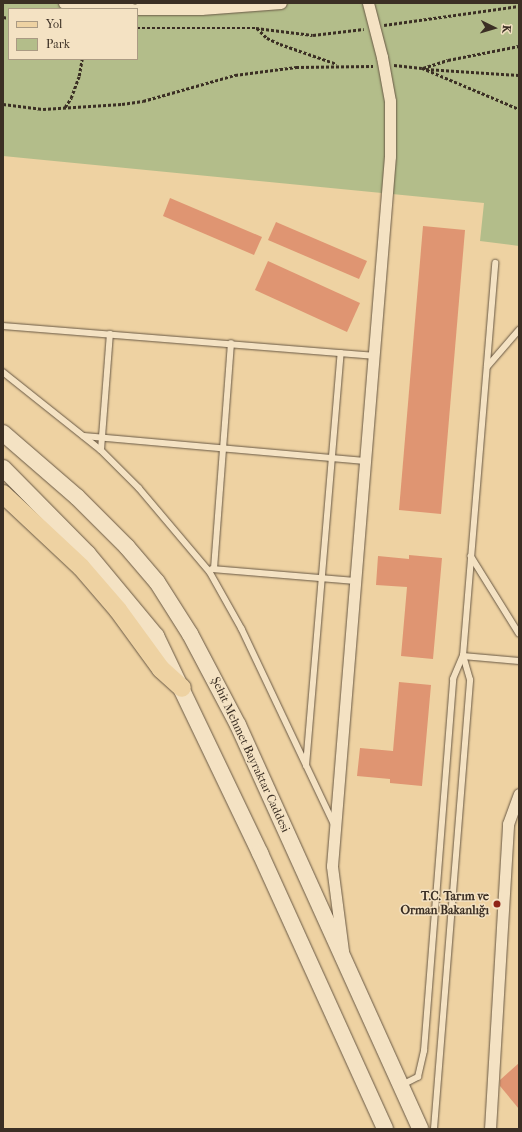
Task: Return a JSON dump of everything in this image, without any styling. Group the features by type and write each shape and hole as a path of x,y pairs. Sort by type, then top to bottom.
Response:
{"main road":[{"name":"Şehit Mehmet Bayraktar Caddesi","path":"3,433 100,518 142,563 172,604 238,725 420,1129"},
{"path":"3,468 116,586 156,636 182,688 385,1129"},
{"path":"3,494 81,567 118,610 161,669 182,688"}],"street":[{"path":"64,3 121,8"},
{"path":"138,9 201,9 281,3"},
{"path":"344,960 332,866 390,156 390,101 384,64 368,3"},
{"path":"490,1129 514,824 519,794"}],"lane":[{"path":"400,1085 418,1077 424,1052 453,679 463,656 495,263"},
{"path":"3,326 373,356"},
{"path":"487,367 519,330"},
{"path":"101,450 110,334"},
{"path":"214,569 231,344"},
{"path":"306,766 341,353"},
{"path":"3,372 101,450 139,488 207,569 242,629 335,827"},
{"path":"84,436 364,461"},
{"path":"471,556 519,633"},
{"path":"207,569 355,581"},
{"path":"463,656 519,661"},
{"path":"434,1129 470,680 463,656"}],"path":[{"path":"138,28 256,28 313,35 519,6"},
{"path":"256,28 267,38 280,44 341,66"},
{"path":"422,68 448,60 519,46"},
{"path":"64,107 71,98 79,76 82,60"},
{"path":"3,104 43,109 143,101 235,75 296,67 384,64 519,75"},
{"path":"422,68 519,109"}],"green space":[{"path":"3,3 519,3 519,246 480,241 484,203 3,156"}],"building":[{"path":"170,198 262,237 254,255 163,216"},
{"path":"276,222 367,261 359,279 268,240"},
{"path":"423,226 465,230 441,514 399,510"},
{"path":"268,261 360,303 347,332 255,290"},
{"path":"409,555 442,558 433,659 401,656 407,587 376,585 378,556 409,559"},
{"path":"399,682 431,685 422,786 390,783 390,779 357,776 360,748 393,751"},
{"path":"519,1063 519,1109 500,1086 500,1080"}],"place":[{"name":"T.C. Tarım ve Orman Bakanlığı","path":"497,904"}]}
